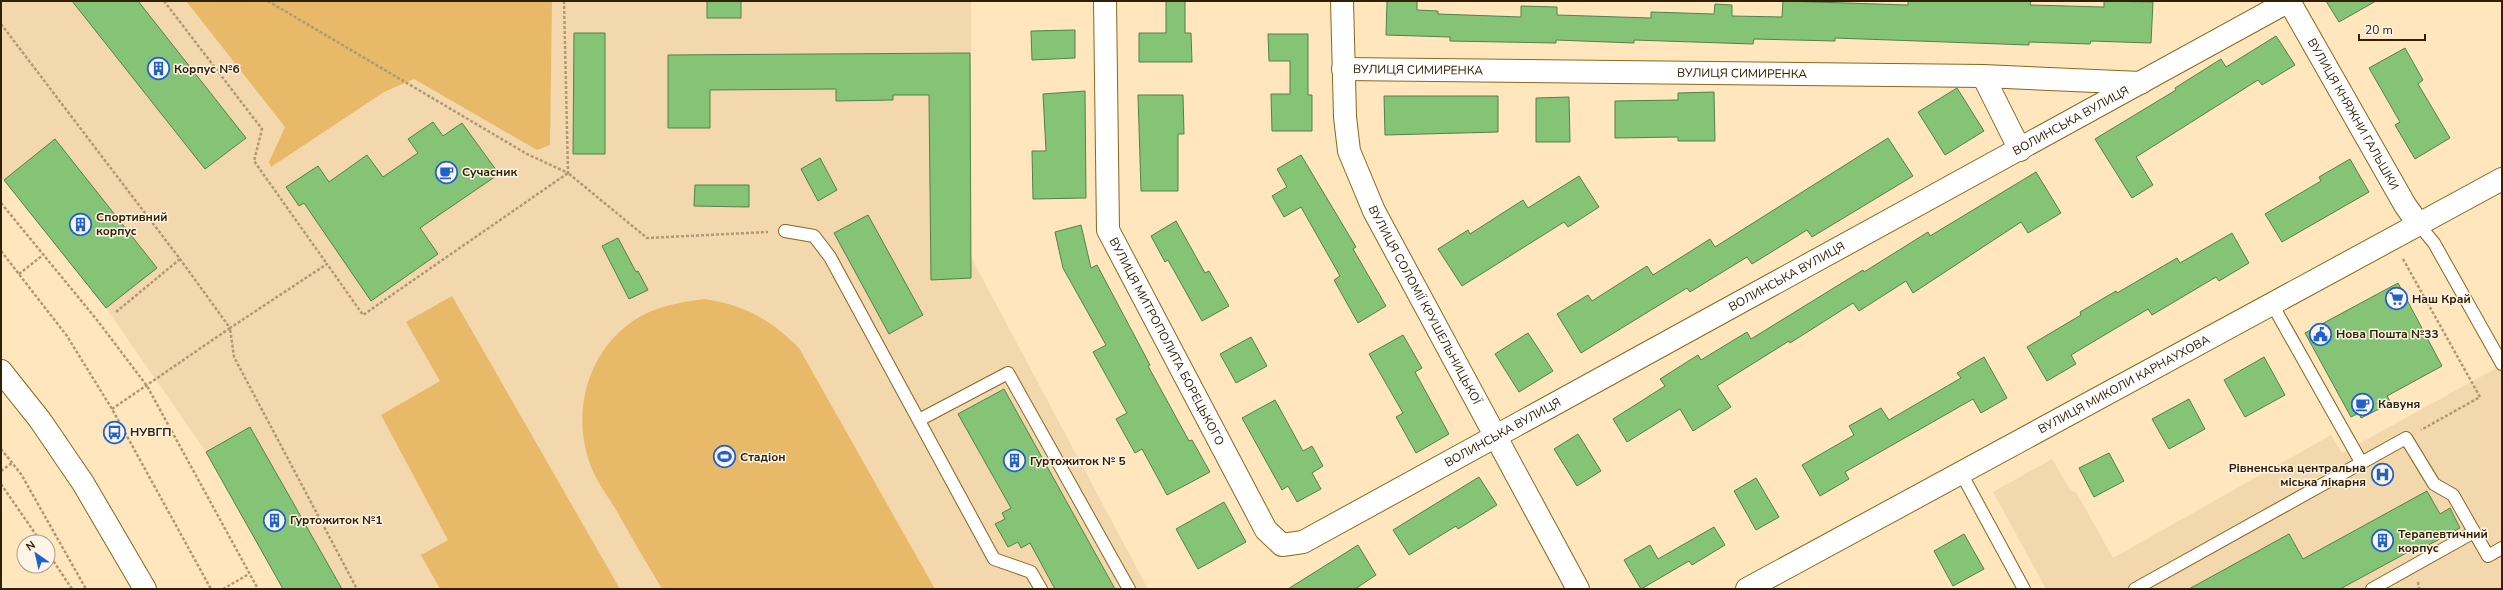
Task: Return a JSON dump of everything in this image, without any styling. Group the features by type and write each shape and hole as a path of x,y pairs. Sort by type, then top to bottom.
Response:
{"street":[{"name":"ВУЛИЦЯ МИТРОПОЛИТА БОРЕЦЬКОГО","path":"1106,1 1108,230 1266,530 1282,545"},
{"name":"ВУЛИЦЯ СОЛОМІЇ КРУШЕЛЬНИЦЬКОЇ","path":"1342,1 1343,69 1349,151 1360,180 1374,211 1578,589"},
{"name":"ВОЛИНСЬКА ВУЛИЦЯ","path":"1282,545 1303,542 2020,150 2289,1"},
{"name":"ВУЛИЦЯ КНЯЖНИ ГАЛЬШКИ","path":"2289,1 2405,205 2419,225"},
{"name":"ВУЛИЦЯ СИМИРЕНКА","path":"1343,69 1983,76 2141,83"},
{"path":"1983,76 2020,150"},
{"name":"ВУЛИЦЯ МИКОЛИ КАРНАУХОВА","path":"1747,589 2502,179"},
{"path":"1,371 40,420 83,483 145,589"}],"lane":[{"path":"2419,225 2434,243 2502,364"},
{"path":"784,231 814,236 830,257 994,559 1031,572 1041,589"},
{"path":"2272,304 2361,462"},
{"path":"919,420 1008,373 1129,589"},
{"path":"2135,589 2406,438 2434,484 2453,495 2488,556 2502,548"},
{"path":"1961,473 2024,589"},
{"path":"2372,589 2474,532"}],"path":[{"path":"164,1 262,129 254,161 363,315 568,173"},
{"path":"268,1 527,154 568,173 647,238 784,231"},
{"path":"564,1 568,173"},
{"path":"1,24 180,259 230,328 234,357 357,589"},
{"path":"1,203 147,386 258,589"},
{"path":"1,251 67,336 112,409 211,589"},
{"path":"19,274 43,255"},
{"path":"116,312 180,259"},
{"path":"2403,259 2480,397 2406,438"},
{"path":"112,409 327,264"},
{"path":"1,449 21,474 86,589"},
{"path":"1,471 12,463"},
{"path":"1,484 35,534"},
{"path":"56,565 72,589"},
{"path":"223,589 249,574"}],"shaded area":[{"path":"1,1 971,1 971,257 1148,589 283,589 206,452 106,308 1,177"},
{"path":"186,1 552,1 550,145 537,150 414,79 384,92 271,167 269,162 285,127"},
{"path":"452,296 620,589 440,589 421,555 448,540 381,415 440,381 406,322"},
{"name":"Стадіон","path":"705,299 733,306 756,315 778,329 799,348 935,589 662,589 594,474 586,449 583,428 583,407 587,386 594,367 605,348 619,332 636,319 652,311 678,303"},
{"name":"Рівненська центральна міська лікарня","path":"2502,365 2502,589 2046,589 1993,492 2052,459 2070,490 2076,492 2113,558 2331,435 2342,453"}],"building":[{"name":"Корпус №6","path":"72,1 138,1 246,138 205,169"},
{"path":"707,1 741,1 741,18 707,18"},
{"path":"1166,1 1185,1 1185,33 1191,33 1192,62 1139,62 1139,33 1166,33"},
{"path":"1387,1 1417,1 1417,10 1438,11 1438,14 1521,17 1521,6 1557,7 1557,15 1651,18 1651,12 1714,14 1715,4 1732,5 1732,16 1782,17 1783,1 1908,5 1908,1 2031,1 2030,5 2104,7 2104,1 2153,2 2151,43 2091,41 2090,44 2029,42 2029,45 1835,38 1835,41 1754,39 1753,44 1634,40 1634,43 1556,40 1556,43 1450,41 1450,37 1386,35"},
{"path":"2326,1 2376,1 2339,22"},
{"path":"1075,30 1075,58 1032,60 1031,31"},
{"path":"574,33 605,33 605,154 573,154"},
{"path":"1268,34 1308,34 1308,95 1312,95 1312,131 1272,131 1271,94 1290,94 1290,61 1269,61"},
{"path":"2276,36 2295,65 2262,85 2258,80 2136,157 2153,185 2132,198 2095,139 2176,90 2175,88 2221,59 2226,67"},
{"path":"2405,48 2423,80 2418,84 2450,138 2415,159 2395,125 2400,122 2369,68"},
{"path":"970,53 971,278 931,280 929,95 893,95 893,100 836,101 836,89 710,90 710,128 668,128 668,55"},
{"path":"1957,88 1984,131 1945,155 1918,112"},
{"path":"1085,91 1086,198 1033,199 1032,151 1046,151 1043,94"},
{"path":"1714,92 1715,141 1678,141 1678,137 1615,138 1615,101 1678,100 1678,93"},
{"path":"1138,95 1183,95 1184,134 1178,134 1178,191 1141,191"},
{"path":"1384,96 1498,96 1498,132 1385,135"},
{"path":"1569,97 1570,142 1536,142 1536,98"},
{"path":"433,122 443,136 462,123 499,174 420,228 438,254 371,301 304,203 299,206 286,187 318,166 329,182 367,155 383,177 418,153 408,139"},
{"path":"1888,138 1913,176 1812,237 1807,230 1752,264 1747,257 1690,292 1687,288 1581,353 1557,314 1588,295 1592,301 1647,266 1653,275 1710,239 1715,247"},
{"name":"Спортивний корпус","path":"55,139 157,268 106,308 4,180"},
{"path":"1301,155 1356,247 1353,249 1386,306 1358,323 1334,280 1340,276 1301,207 1284,217 1272,196 1287,187 1277,169"},
{"path":"820,158 837,190 818,201 801,169"},
{"path":"2350,159 2369,192 2282,242 2265,214 2321,181 2319,177"},
{"path":"2036,172 2061,213 2028,233 2021,222 1913,293 1906,281 1859,311 1853,303 1790,343 1789,341 1717,386 1731,407 1693,431 1680,409 1627,442 1613,419 1665,386 1660,379 1698,355 1701,360 1747,332 1751,339 1863,270 1864,272 1928,232 1930,236"},
{"path":"1579,176 1599,207 1568,227 1564,222 1462,286 1438,249 1468,230 1470,234 1523,200 1528,208"},
{"path":"695,185 749,185 749,207 694,206"},
{"path":"868,215 923,315 889,334 834,233"},
{"path":"1176,221 1205,273 1209,271 1229,306 1202,321 1168,260 1165,262 1151,236"},
{"path":"1081,225 1091,268 1097,265 1150,365 1148,366 1189,441 1192,440 1210,472 1167,495 1142,449 1135,453 1116,419 1127,413 1093,352 1106,345 1063,268 1055,232"},
{"path":"2232,233 2249,263 2219,281 2216,277 2152,315 2148,309 2071,355 2076,364 2047,381 2027,347 2081,315 2080,312 2116,291 2117,293 2177,258 2180,263"},
{"path":"618,238 636,272 638,271 648,290 629,299 602,246"},
{"path":"2398,283 2442,366 2387,396 2391,403 2361,418 2359,413 2351,417 2305,333"},
{"path":"1528,333 1553,371 1519,392 1495,354"},
{"path":"1403,335 1422,368 1415,372 1449,434 1416,453 1396,417 1403,413 1369,354"},
{"path":"1251,337 1267,366 1236,383 1220,354"},
{"path":"1984,357 2007,398 1981,413 1973,399 1845,472 1849,479 1820,496 1802,465 1854,435 1849,426 1881,408 1889,420 1961,378 1957,373"},
{"path":"2264,357 2285,395 2245,417 2224,380"},
{"name":"Гуртожиток № 5","path":"1004,389 1115,589 1055,589 1030,543 1021,548 1018,542 1008,547 995,524 1005,519 1002,513 1011,508 958,414"},
{"path":"2189,399 2205,429 2169,449 2152,419"},
{"path":"1275,400 1303,451 1312,446 1323,466 1312,473 1321,489 1297,502 1288,486 1282,490 1242,418"},
{"name":"Гуртожиток №1","path":"250,427 342,589 283,589 206,452"},
{"path":"1578,434 1601,471 1577,486 1554,449"},
{"path":"2109,453 2124,481 2094,497 2079,468"},
{"path":"1479,477 1497,505 1458,529 1456,526 1409,555 1393,530"},
{"path":"1756,478 1779,517 1756,530 1734,491"},
{"name":"Терапевтичний корпус","path":"2427,491 2440,514 2450,508 2460,528 2423,548 2421,545 2340,589 2189,589 2289,534 2303,559"},
{"path":"1224,502 1246,542 1198,569 1176,529"},
{"path":"1714,527 1725,545 1692,565 1689,561 1641,589 1624,560 1650,545 1658,559"},
{"path":"1964,534 1984,569 1953,586 1934,551"},
{"path":"1358,545 1376,575 1355,589 1288,589"}],"place":[{"name":"Корпус №6","path":"159,69"},
{"name":"Сучасник","path":"447,172"},
{"name":"Спортивний корпус","path":"81,224"},
{"name":"Наш Край","path":"2396,299"},
{"name":"Нова Пошта №33","path":"2320,334"},
{"name":"Кавуня","path":"2363,404"},
{"name":"НУВГП","path":"114,432"},
{"name":"Стадіон","path":"724,457"},
{"name":"Гуртожиток № 5","path":"1014,461"},
{"name":"Рівненська центральна міська лікарня","path":"2382,475"},
{"name":"Гуртожиток №1","path":"274,520"},
{"name":"Терапевтичний корпус","path":"2383,541"}]}
